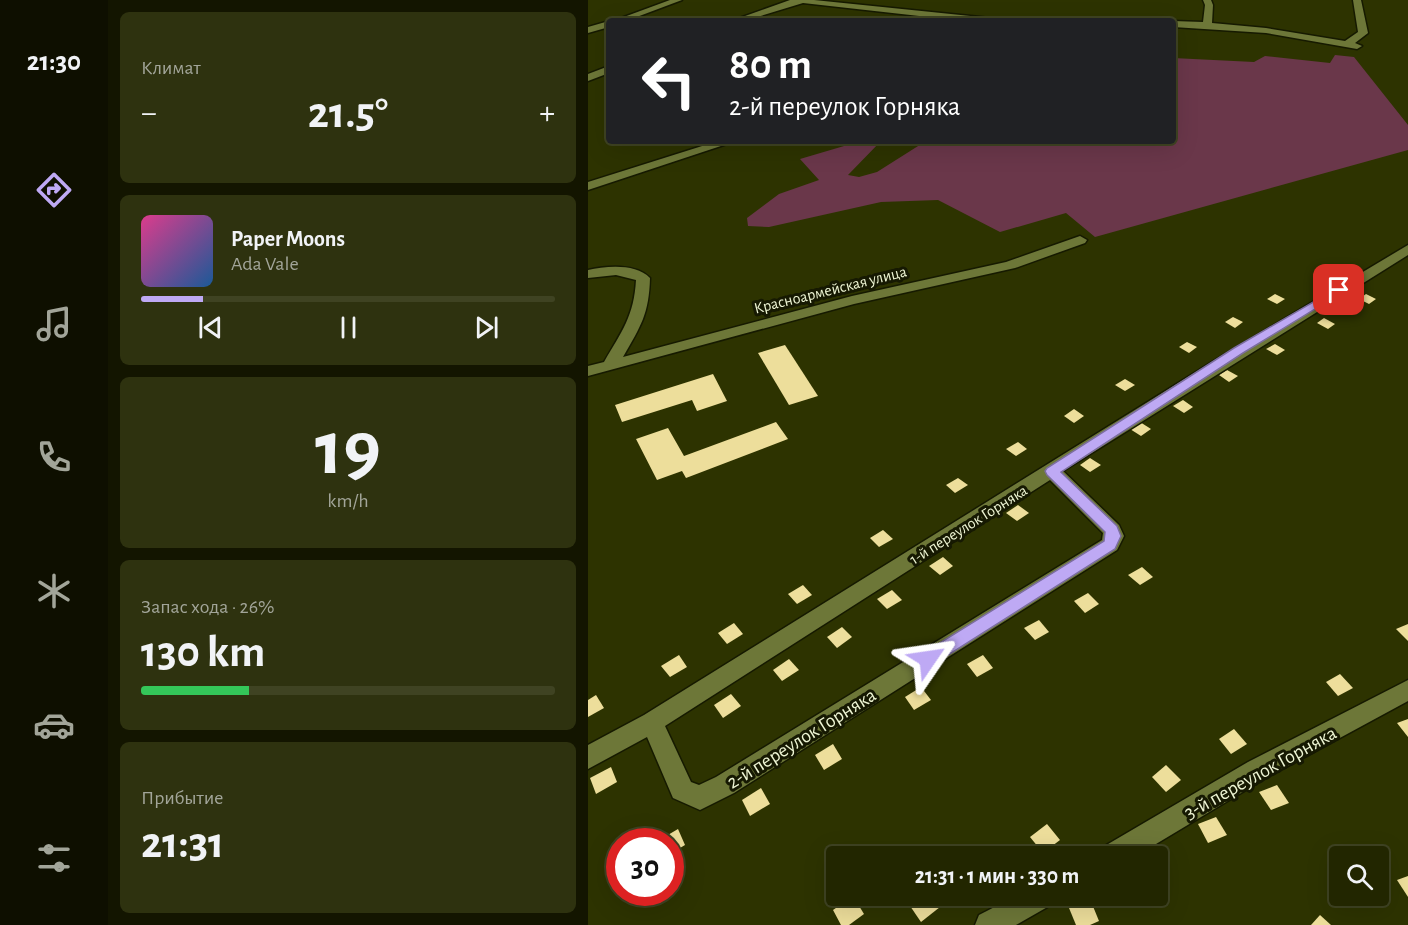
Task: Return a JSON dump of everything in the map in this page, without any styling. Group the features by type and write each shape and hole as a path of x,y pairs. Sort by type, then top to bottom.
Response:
{"street":[{"path":"626,18 678,0"},
{"path":"744,18 799,0 959,18"},
{"path":"1207,0 1209,5 1207,23"},
{"path":"1176,24 1207,23 1274,30 1352,45 1363,33 1357,0"},
{"path":"891,18 897,12"},
{"path":"588,30 606,25"},
{"path":"588,78 606,70"},
{"path":"588,186 721,144"},
{"name":"Красноармейская улица","path":"588,371 852,300 1010,265 1080,240"},
{"name":"1-й переулок Горняка","path":"588,758 652,722 1052,471 1238,351 1408,249"},
{"path":"588,274 605,270 628,272 643,279 642,304 631,330 611,364"},
{"name":"2-й переулок Горняка","path":"652,722 682,790 700,798 725,785 1110,545 1114,536 1112,530 1052,471"},
{"name":"3-й переулок Горняка","path":"1129,846 1257,770 1408,690"},
{"path":"989,925 1024,906"}],"shaded area":[{"path":"1335,55 1354,57 1408,125 1408,150 1095,237 1066,213 1000,232 938,200 881,202 769,227 748,226 747,218 779,194 819,180 800,159 851,144 878,144 848,175 859,177 877,172 921,144 1176,144 1176,58 1254,62 1265,56 1330,63"}],"building":[{"path":"1275,294 1285,299 1277,304 1267,299"},
{"path":"1366,294 1376,299 1369,304 1359,299"},
{"path":"1233,317 1243,322 1235,328 1225,322"},
{"path":"1324,318 1335,324 1328,329 1317,323"},
{"path":"1187,342 1197,347 1189,353 1179,347"},
{"path":"1275,344 1285,350 1277,355 1266,349"},
{"path":"785,345 818,396 789,405 758,353"},
{"path":"1227,370 1238,376 1229,382 1219,375"},
{"path":"713,374 727,401 697,411 692,400 622,422 615,405"},
{"path":"1125,379 1135,385 1125,391 1115,385"},
{"path":"1183,400 1193,407 1184,413 1173,406"},
{"path":"1074,409 1084,416 1074,423 1064,416"},
{"path":"776,422 788,439 686,478 682,471 657,480 636,439 668,428 684,456"},
{"path":"1140,422 1151,429 1141,436 1130,429"},
{"path":"1018,442 1027,449 1016,456 1006,449"},
{"path":"1090,458 1101,465 1090,472 1080,465"},
{"path":"958,478 968,485 955,493 946,485"},
{"path":"1018,505 1029,513 1017,521 1006,513"},
{"path":"883,530 893,539 879,547 870,538"},
{"path":"943,557 953,566 940,575 929,566"},
{"path":"1142,567 1153,577 1140,585 1128,575"},
{"path":"803,585 812,595 797,604 788,594"},
{"path":"892,590 902,600 887,609 877,599"},
{"path":"1088,593 1099,604 1085,613 1074,601"},
{"path":"1039,620 1049,632 1035,640 1024,628"},
{"path":"734,623 743,634 727,644 718,633"},
{"path":"1408,624 1408,641 1396,629"},
{"path":"842,627 852,637 837,648 827,637"},
{"path":"679,655 687,667 670,677 661,666"},
{"path":"983,655 993,668 977,677 967,664"},
{"path":"789,659 799,670 782,681 773,670"},
{"path":"1340,674 1353,688 1338,696 1326,682"},
{"path":"921,687 931,700 914,710 905,697"},
{"path":"731,694 741,706 723,718 714,705"},
{"path":"596,695 604,708 588,717 588,700"},
{"path":"1408,719 1408,737 1397,723"},
{"path":"1234,729 1247,744 1231,754 1219,739"},
{"path":"833,744 842,759 824,770 815,755"},
{"path":"1166,765 1181,780 1166,792 1152,777"},
{"path":"611,767 617,782 596,794 590,778"},
{"path":"1277,785 1289,803 1271,810 1259,792"},
{"path":"761,788 770,804 750,816 742,800"},
{"path":"1216,817 1227,835 1208,843 1198,824"},
{"path":"1047,824 1060,840 1052,846 1037,846 1030,837"},
{"path":"1408,876 1408,897 1397,880"},
{"path":"839,906 859,906 864,914 849,925 841,925 833,910"},
{"path":"910,906 939,906 940,907 921,922"},
{"path":"1093,906 1099,921 1090,925 1076,925 1069,908"},
{"path":"1320,915 1331,925 1311,925"}],"route":[{"path":"928,659 1110,545 1114,536 1112,530 1052,471 1238,351 1339,290"}]}
